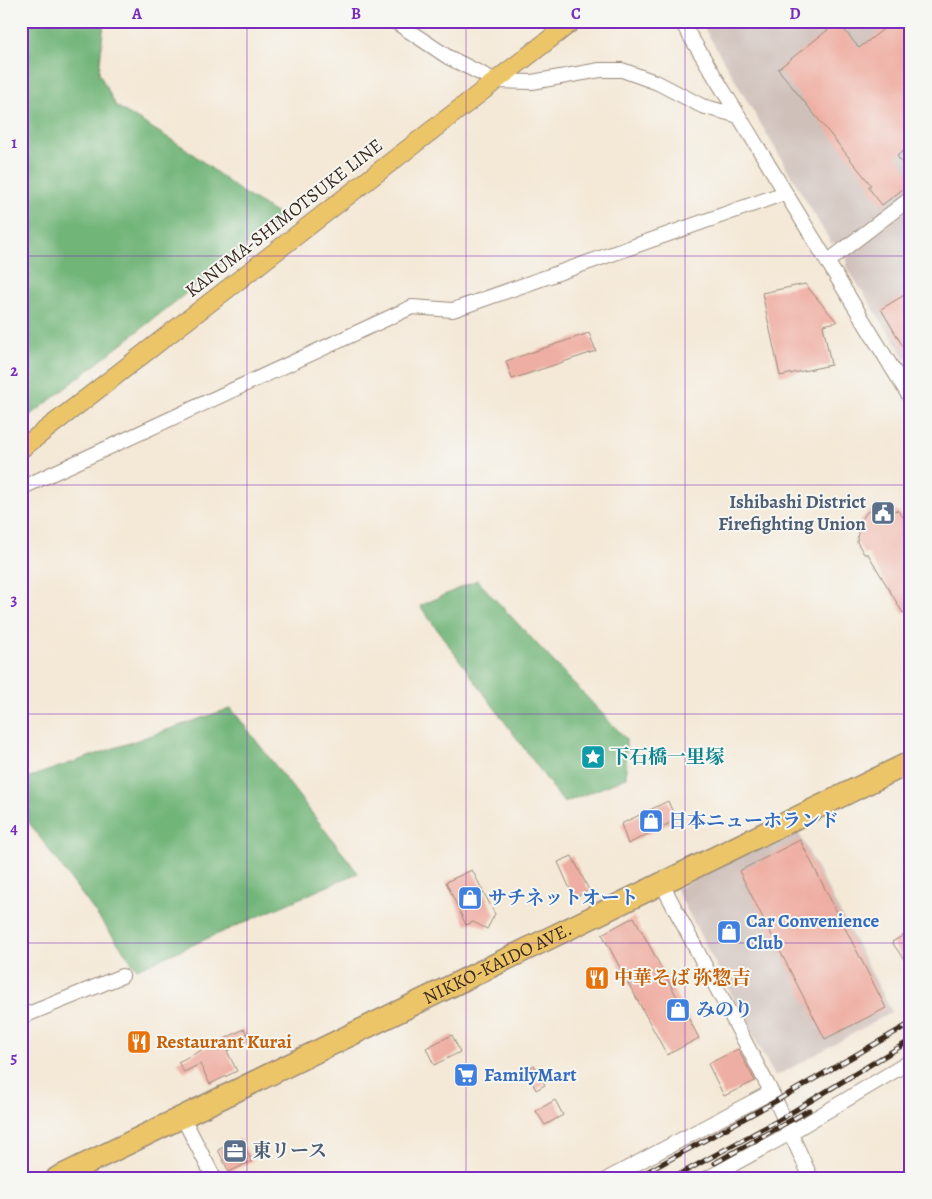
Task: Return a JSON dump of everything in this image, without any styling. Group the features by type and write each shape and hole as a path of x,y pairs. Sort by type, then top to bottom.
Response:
{"highway":[{"path":"57,1178 911,762"}],"main road":[{"name":"KANUMA-SHIMOTSUKE LINE","path":"21,449 573,21"}],"street":[{"path":"394,21 398,26 448,57 496,80 532,82 600,70 622,70 658,83 702,106 739,116"},
{"path":"681,21 911,398"},
{"path":"21,488 412,307 453,310 785,193"},
{"path":"827,262 911,198"},
{"path":"662,884 772,1092 792,1132 811,1178"},
{"path":"21,1017 122,976"},
{"path":"708,1178 792,1132 911,1061"},
{"path":"609,1178 772,1092"},
{"path":"182,1116 214,1178"}],"shaded area":[{"path":"700,21 911,21 911,190 842,243 831,243"},
{"path":"911,207 911,367 846,266 848,255"},
{"path":"795,826 892,1012 775,1077 676,889"}],"green space":[{"path":"21,21 104,21 99,73 116,106 185,148 243,193 283,217 21,423"},
{"path":"477,580 626,739 626,778 564,803 420,606"},
{"path":"231,708 358,873 137,969 21,812 21,780"}],"building":[{"path":"894,21 911,21 911,145 897,156 911,175 911,183 882,205 868,187 871,185 778,69 838,22 859,48"},
{"path":"805,284 837,322 823,325 831,365 780,376 762,293"},
{"path":"911,291 911,360 881,309"},
{"path":"589,333 596,351 512,379 506,361"},
{"path":"879,507 898,511 911,526 911,608 903,613 868,554 864,554 857,542 859,523 867,512"},
{"path":"668,801 676,820 628,844 621,824"},
{"path":"800,840 886,1008 825,1039 739,871"},
{"path":"572,856 589,890 574,898 558,862"},
{"path":"472,870 495,914 487,929 473,922 466,925 446,882"},
{"path":"634,917 699,1038 667,1055 602,934"},
{"path":"911,931 911,970 892,942"},
{"path":"244,1029 250,1039 227,1051 237,1071 210,1084 200,1064 184,1072 178,1062"},
{"path":"452,1035 460,1052 434,1065 426,1048"},
{"path":"738,1049 755,1081 724,1096 708,1064"},
{"path":"534,1065 545,1085 536,1090 526,1070"},
{"path":"555,1100 563,1115 545,1125 536,1111"},
{"path":"240,1139 252,1161 229,1172 218,1150"}],"railway":[{"path":"636,1178 776,1101 911,1023"},
{"path":"673,1178 779,1120 911,1040"},
{"path":"715,1163 809,1110"}],"place":[{"name":"Ishibashi District Firefighting Union","path":"883,513"},
{"name":"下石橋一里塚","path":"593,757"},
{"name":"日本ニューホランド","path":"651,821"},
{"name":"サチネットオート","path":"470,898"},
{"name":"Car Convenience Club","path":"729,932"},
{"name":"中華そば 弥惣吉","path":"597,978"},
{"name":"みのり","path":"678,1010"},
{"name":"Restaurant Kurai","path":"139,1042"},
{"name":"FamilyMart","path":"466,1075"},
{"name":"東リース","path":"235,1151"}]}
